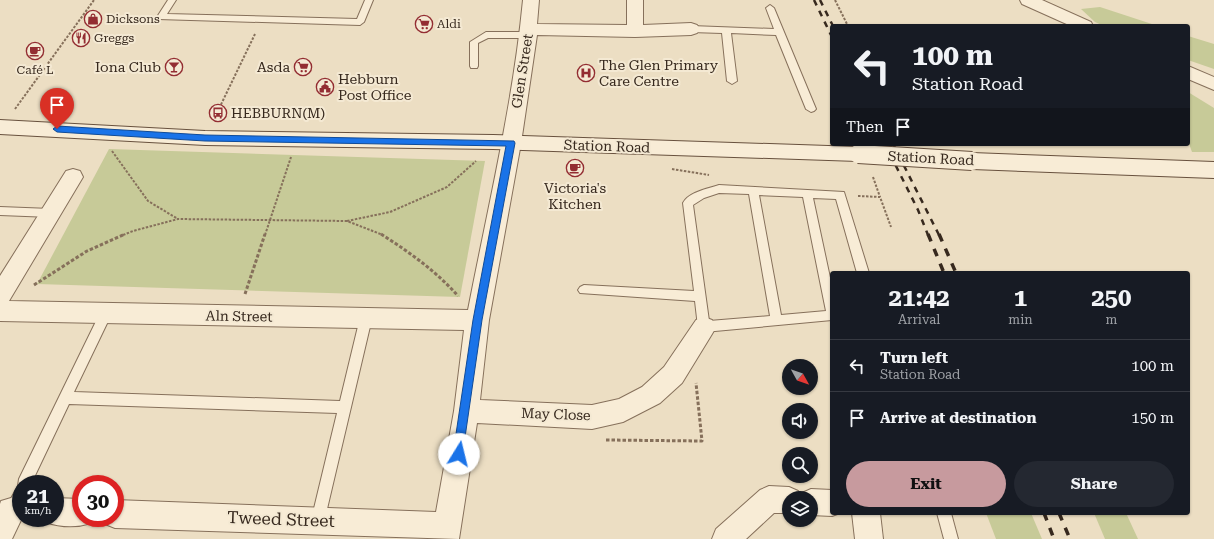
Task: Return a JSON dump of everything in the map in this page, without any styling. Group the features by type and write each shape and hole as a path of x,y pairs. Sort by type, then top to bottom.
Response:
{"street":[{"name":"Glen Street","path":"446,532 466,411 477,320 502,143 528,32 531,0"},
{"path":"635,31 636,0"},
{"path":"1028,0 1081,24"},
{"path":"1056,13 1069,0"},
{"path":"528,32 691,29"},
{"path":"1190,73 1214,84"},
{"name":"Station Road","path":"1,127 98,131 205,138 502,143 858,154 972,161 1214,170"},
{"path":"0,296 73,177"},
{"name":"Aln Street","path":"0,311 477,320"},
{"name":"May Close","path":"466,411 592,417 623,410 651,396 673,375 704,327"},
{"path":"726,539 769,499 782,500"},
{"path":"818,502 830,503"},
{"name":"Tweed Street","path":"124,515 316,530 446,532"},
{"path":"866,515 868,539"}],"lane":[{"path":"172,0 161,18 360,22 369,0"},
{"path":"770,8 811,109"},
{"path":"691,29 779,32"},
{"path":"726,31 732,81"},
{"path":"474,66 474,42 480,38 486,35 528,32"},
{"path":"830,314 704,327 688,203 700,195 719,189 840,195 862,271"},
{"path":"753,191 776,320"},
{"path":"807,194 830,304"},
{"path":"0,211 51,213"},
{"path":"584,290 700,296"},
{"path":"28,475 106,313"},
{"path":"316,530 366,318"},
{"path":"66,398 345,407"},
{"path":"945,515 951,539"}],"path":[{"path":"1,127 94,0"},
{"path":"835,0 847,24"},
{"path":"205,138 262,19"},
{"path":"98,131 148,202 178,218"},
{"path":"238,316 298,139"},
{"path":"31,286 87,250 133,231 178,218 347,221 390,212 447,187 502,143"},
{"path":"867,175 873,175 880,197"},
{"path":"347,221 379,233 415,257 443,279 477,320"}],"green space":[{"path":"1100,7 1152,24 1100,24 1095,22 1081,9"},
{"path":"1190,37 1214,44 1214,69 1190,61"},
{"path":"1190,93 1214,108 1214,152 1192,152 1190,146"},
{"path":"109,149 485,161 460,297 37,284"},
{"path":"987,515 1032,515 1042,539 996,539"},
{"path":"1095,515 1127,515 1138,539 1105,539"}],"railway":[{"path":"814,0 830,33"},
{"path":"820,0 832,24"},
{"path":"886,146 918,210 928,235"},
{"path":"894,146 939,235"},
{"path":"928,234 943,271"},
{"path":"939,234 955,271"},
{"path":"1045,515 1054,539"},
{"path":"1060,515 1070,539"}],"place":[{"name":"Dicksons","path":"93,19"},
{"name":"Aldi","path":"424,24"},
{"name":"Greggs","path":"81,38"},
{"name":"Café L","path":"35,51"},
{"name":"Iona Club","path":"174,67"},
{"name":"Asda","path":"303,67"},
{"name":"The Glen Primary Care Centre","path":"586,73"},
{"name":"Hebburn Post Office","path":"325,87"},
{"name":"HEBBURN(M)","path":"218,113"},
{"name":"Victoria's Kitchen","path":"575,168"}],"route":[{"path":"57,129 205,138 511,143 477,320 466,411 459,454"}]}
